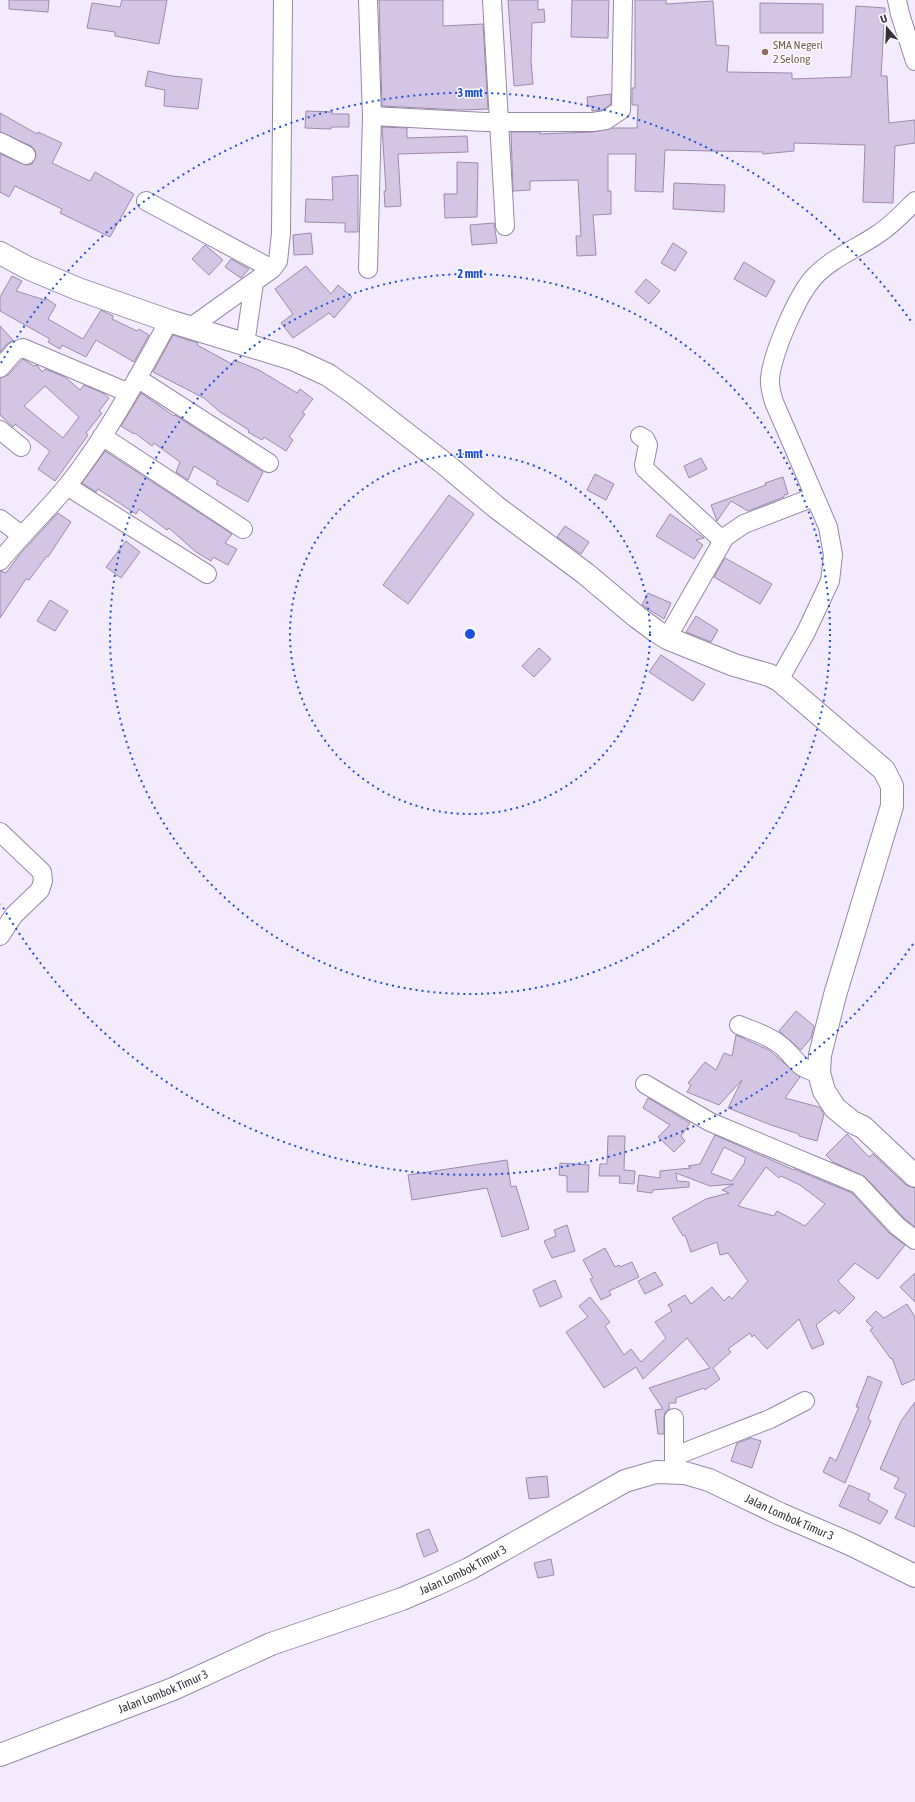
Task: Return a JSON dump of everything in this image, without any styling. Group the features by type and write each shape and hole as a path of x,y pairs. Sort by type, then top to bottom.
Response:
{"street":[{"path":"191,328 272,270 278,261 281,233 283,0"},
{"path":"368,0 372,116 368,269"},
{"path":"492,0 505,226"},
{"path":"372,116 498,122 593,122 606,120 621,110 624,0"},
{"path":"897,0 915,61"},
{"path":"0,142 26,155"},
{"path":"146,201 272,270"},
{"path":"779,680 821,602 830,581 833,569 832,541 828,527 774,402 770,380 779,342 805,288 815,275 828,265 879,234 915,202"},
{"path":"0,254 28,268 78,289 169,321 245,344 312,367 328,375 350,390 445,464 496,507 586,574 637,617 667,638 734,665 769,675 779,680 884,770 889,778 893,793 892,806 835,995 820,1055 819,1073 824,1091 835,1108 852,1122 863,1127 915,1176"},
{"path":"245,344 254,283"},
{"path":"0,561 67,486 102,436 133,386 169,321"},
{"path":"0,368 15,351 23,348 133,386 269,463"},
{"path":"0,430 21,448"},
{"path":"102,436 244,529"},
{"path":"640,436 645,439 648,445 644,465 645,469 722,540"},
{"path":"67,486 207,574"},
{"path":"667,638 722,540 730,532 744,524 814,497"},
{"path":"0,519 22,535"},
{"path":"0,832 42,872 43,881 40,890 14,915 0,936"},
{"path":"739,1025 764,1035 779,1044 802,1068 819,1073"},
{"path":"645,1084 710,1122 858,1184 897,1226 915,1240"},
{"path":"674,1418 674,1464 770,1420 805,1401"},
{"name":"Jalan Lombok Timur 3","path":"0,1755 173,1689 271,1644 402,1599 437,1584 469,1569 625,1481 656,1472 674,1464 685,1473 709,1480 780,1514 850,1544 915,1576"}],"building":[{"path":"9,0 49,0 48,12 9,9"},
{"path":"122,0 167,0 159,44 115,36 115,32 87,28 92,3 120,7"},
{"path":"379,0 443,0 443,26 483,24 488,109 461,110 382,106"},
{"path":"508,0 538,0 538,10 544,9 545,22 532,23 531,61 533,84 514,86"},
{"path":"572,0 609,0 608,38 571,37"},
{"path":"635,0 666,0 666,4 713,1 716,45 729,46 727,72 792,73 792,79 851,77 856,6 885,8 881,76 887,76 889,123 915,120 915,143 895,146 893,203 863,202 865,145 794,143 794,151 763,154 763,152 665,150 663,192 635,191 636,154 608,154 608,191 611,191 611,214 593,215 596,255 577,256 576,236 581,236 578,180 530,181 530,190 513,191 511,132 540,132 540,134 593,132 613,128 637,128 638,105 632,105 632,88 635,88"},
{"path":"760,3 823,4 823,33 760,33"},
{"path":"148,71 172,76 202,79 198,109 164,106 165,90 145,86"},
{"path":"611,94 611,104 602,110 592,111 592,106 588,106 587,97"},
{"path":"306,111 349,114 349,127 331,127 331,129 305,128"},
{"path":"0,113 37,134 38,132 62,143 52,163 90,181 95,172 134,194 110,237 60,213 62,209 15,186 9,197 0,192 0,154 26,165 32,164 36,155 35,150 31,146 0,132"},
{"path":"382,127 407,128 407,138 467,136 468,152 398,154 401,206 385,207 384,191 386,191"},
{"path":"457,162 478,163 477,217 445,218 444,194 457,194"},
{"path":"358,175 358,232 345,232 345,223 305,222 306,199 333,200 332,177"},
{"path":"674,183 725,185 724,212 673,209"},
{"path":"494,223 497,243 472,245 470,225"},
{"path":"311,233 313,254 294,255 293,235"},
{"path":"673,243 687,252 675,271 661,263"},
{"path":"205,245 223,260 209,275 192,259"},
{"path":"231,259 249,269 241,278 225,267"},
{"path":"744,262 775,281 766,297 734,279"},
{"path":"306,266 331,294 338,285 352,297 334,318 329,313 293,338 281,323 293,314 275,289"},
{"path":"12,276 22,281 16,291 45,300 47,299 56,305 48,319 83,339 101,310 113,316 112,319 137,331 139,329 149,335 134,362 96,340 86,357 62,345 60,349 48,342 50,339 0,311 0,297"},
{"path":"646,279 660,291 649,304 635,292"},
{"path":"0,326 13,340 0,352"},
{"path":"173,335 198,343 197,345 232,364 234,360 259,370 297,393 300,389 313,399 302,413 305,414 289,437 293,440 286,451 264,437 262,440 248,432 249,430 220,412 204,398 153,372"},
{"path":"23,359 34,366 37,365 42,372 45,369 65,377 80,390 84,385 103,393 109,398 99,411 102,413 86,433 88,435 55,481 38,469 50,451 15,424 13,427 0,415 0,378 8,375","holes":["45,386 79,417 63,438 24,406"]},
{"path":"141,393 174,416 175,415 263,472 248,502 216,484 218,481 194,466 188,480 176,472 180,462 154,443 152,446 135,433 134,434 121,426"},
{"path":"105,451 232,534 225,543 237,549 228,565 213,557 211,561 196,552 169,528 167,530 139,509 136,514 98,489 96,492 82,483"},
{"path":"701,458 707,469 689,478 684,466"},
{"path":"595,474 614,484 606,500 587,490"},
{"path":"783,477 788,494 784,495 784,497 748,511 731,501 717,521 711,505 766,485 765,483"},
{"path":"449,495 474,514 408,604 383,585"},
{"path":"58,513 71,522 48,557 47,556 29,580 26,579 0,618 0,571 6,573 20,554"},
{"path":"670,514 704,538 696,540 703,545 694,559 656,536"},
{"path":"565,526 589,542 581,554 557,537"},
{"path":"126,541 140,552 121,578 106,567"},
{"path":"725,558 772,584 760,604 714,577"},
{"path":"648,593 671,603 664,619 642,605"},
{"path":"50,600 68,611 55,631 37,621"},
{"path":"696,616 718,630 711,642 686,632"},
{"path":"539,648 551,659 534,677 522,666"},
{"path":"661,655 705,684 693,701 649,672"},
{"path":"796,1011 814,1026 811,1038 801,1050 779,1031"},
{"path":"736,1035 769,1050 800,1077 785,1098 819,1107 824,1114 817,1141 799,1136 799,1134 728,1108 742,1080 719,1105 687,1092 691,1085 688,1083 705,1062 716,1070 724,1053 732,1056"},
{"path":"648,1098 690,1123 681,1136 685,1141 674,1152 658,1137 670,1125 643,1108"},
{"path":"847,1134 869,1157 873,1154 906,1185 915,1188 915,1227 904,1218 865,1177 833,1162 826,1155"},
{"path":"715,1135 794,1170 852,1193 889,1233 905,1245 878,1279 855,1263 838,1281 855,1298 839,1314 835,1310 816,1325 824,1344 812,1349 799,1319 767,1349 754,1335 752,1337 750,1333 728,1349 731,1352 713,1368 720,1379 705,1390 704,1388 676,1398 676,1403 669,1403 669,1409 665,1412 664,1418 664,1434 658,1434 655,1410 663,1409 649,1388 710,1368 687,1338 643,1379 636,1367 604,1388 566,1332 588,1317 579,1306 590,1297 610,1322 605,1326 624,1355 631,1349 641,1362 666,1338 655,1322 672,1311 668,1305 685,1295 691,1304 712,1287 724,1301 729,1296 732,1299 748,1281 728,1253 720,1255 717,1242 691,1252 685,1235 683,1236 672,1218 706,1199 729,1193 722,1190 734,1184 710,1186 676,1173 677,1181 689,1182 689,1187 653,1190 652,1193 637,1191 639,1175 660,1178 660,1171 691,1168 688,1166 700,1164","holes":["724,1147 746,1158 744,1161 745,1162 732,1181 711,1173","766,1167 779,1178 781,1176 800,1185 825,1204 805,1226 777,1211 774,1216 738,1206"]},
{"path":"608,1136 625,1136 624,1170 635,1171 634,1184 619,1183 620,1176 599,1176 600,1164 607,1164"},
{"path":"507,1160 511,1187 516,1186 529,1229 502,1237 487,1188 412,1200 408,1175"},
{"path":"560,1163 589,1165 588,1192 567,1192 567,1176 559,1175"},
{"path":"567,1225 575,1251 552,1258 544,1241 556,1236 554,1230"},
{"path":"605,1248 615,1267 619,1265 620,1267 632,1262 639,1277 609,1291 611,1295 601,1300 590,1279 593,1278 583,1260"},
{"path":"655,1272 663,1285 645,1294 638,1281"},
{"path":"915,1273 915,1302 900,1287"},
{"path":"555,1280 562,1297 540,1307 533,1290"},
{"path":"907,1304 915,1317 915,1379 902,1385 892,1358 891,1359 870,1330 873,1328 866,1321 876,1311 884,1318"},
{"path":"868,1376 882,1382 868,1419 871,1421 845,1483 823,1472 830,1457 836,1461 859,1407 856,1407"},
{"path":"915,1402 915,1527 895,1518 906,1494 894,1488 899,1478 880,1469 901,1421"},
{"path":"751,1438 761,1441 752,1468 731,1461 737,1443"},
{"path":"547,1476 549,1497 529,1499 526,1478"},
{"path":"849,1485 870,1494 868,1500 888,1511 880,1524 839,1506"},
{"path":"429,1529 438,1551 424,1557 416,1534"},
{"path":"551,1559 554,1575 538,1578 534,1563"}],"place":[{"name":"SMA Negeri 2 Selong","path":"765,52"}]}
